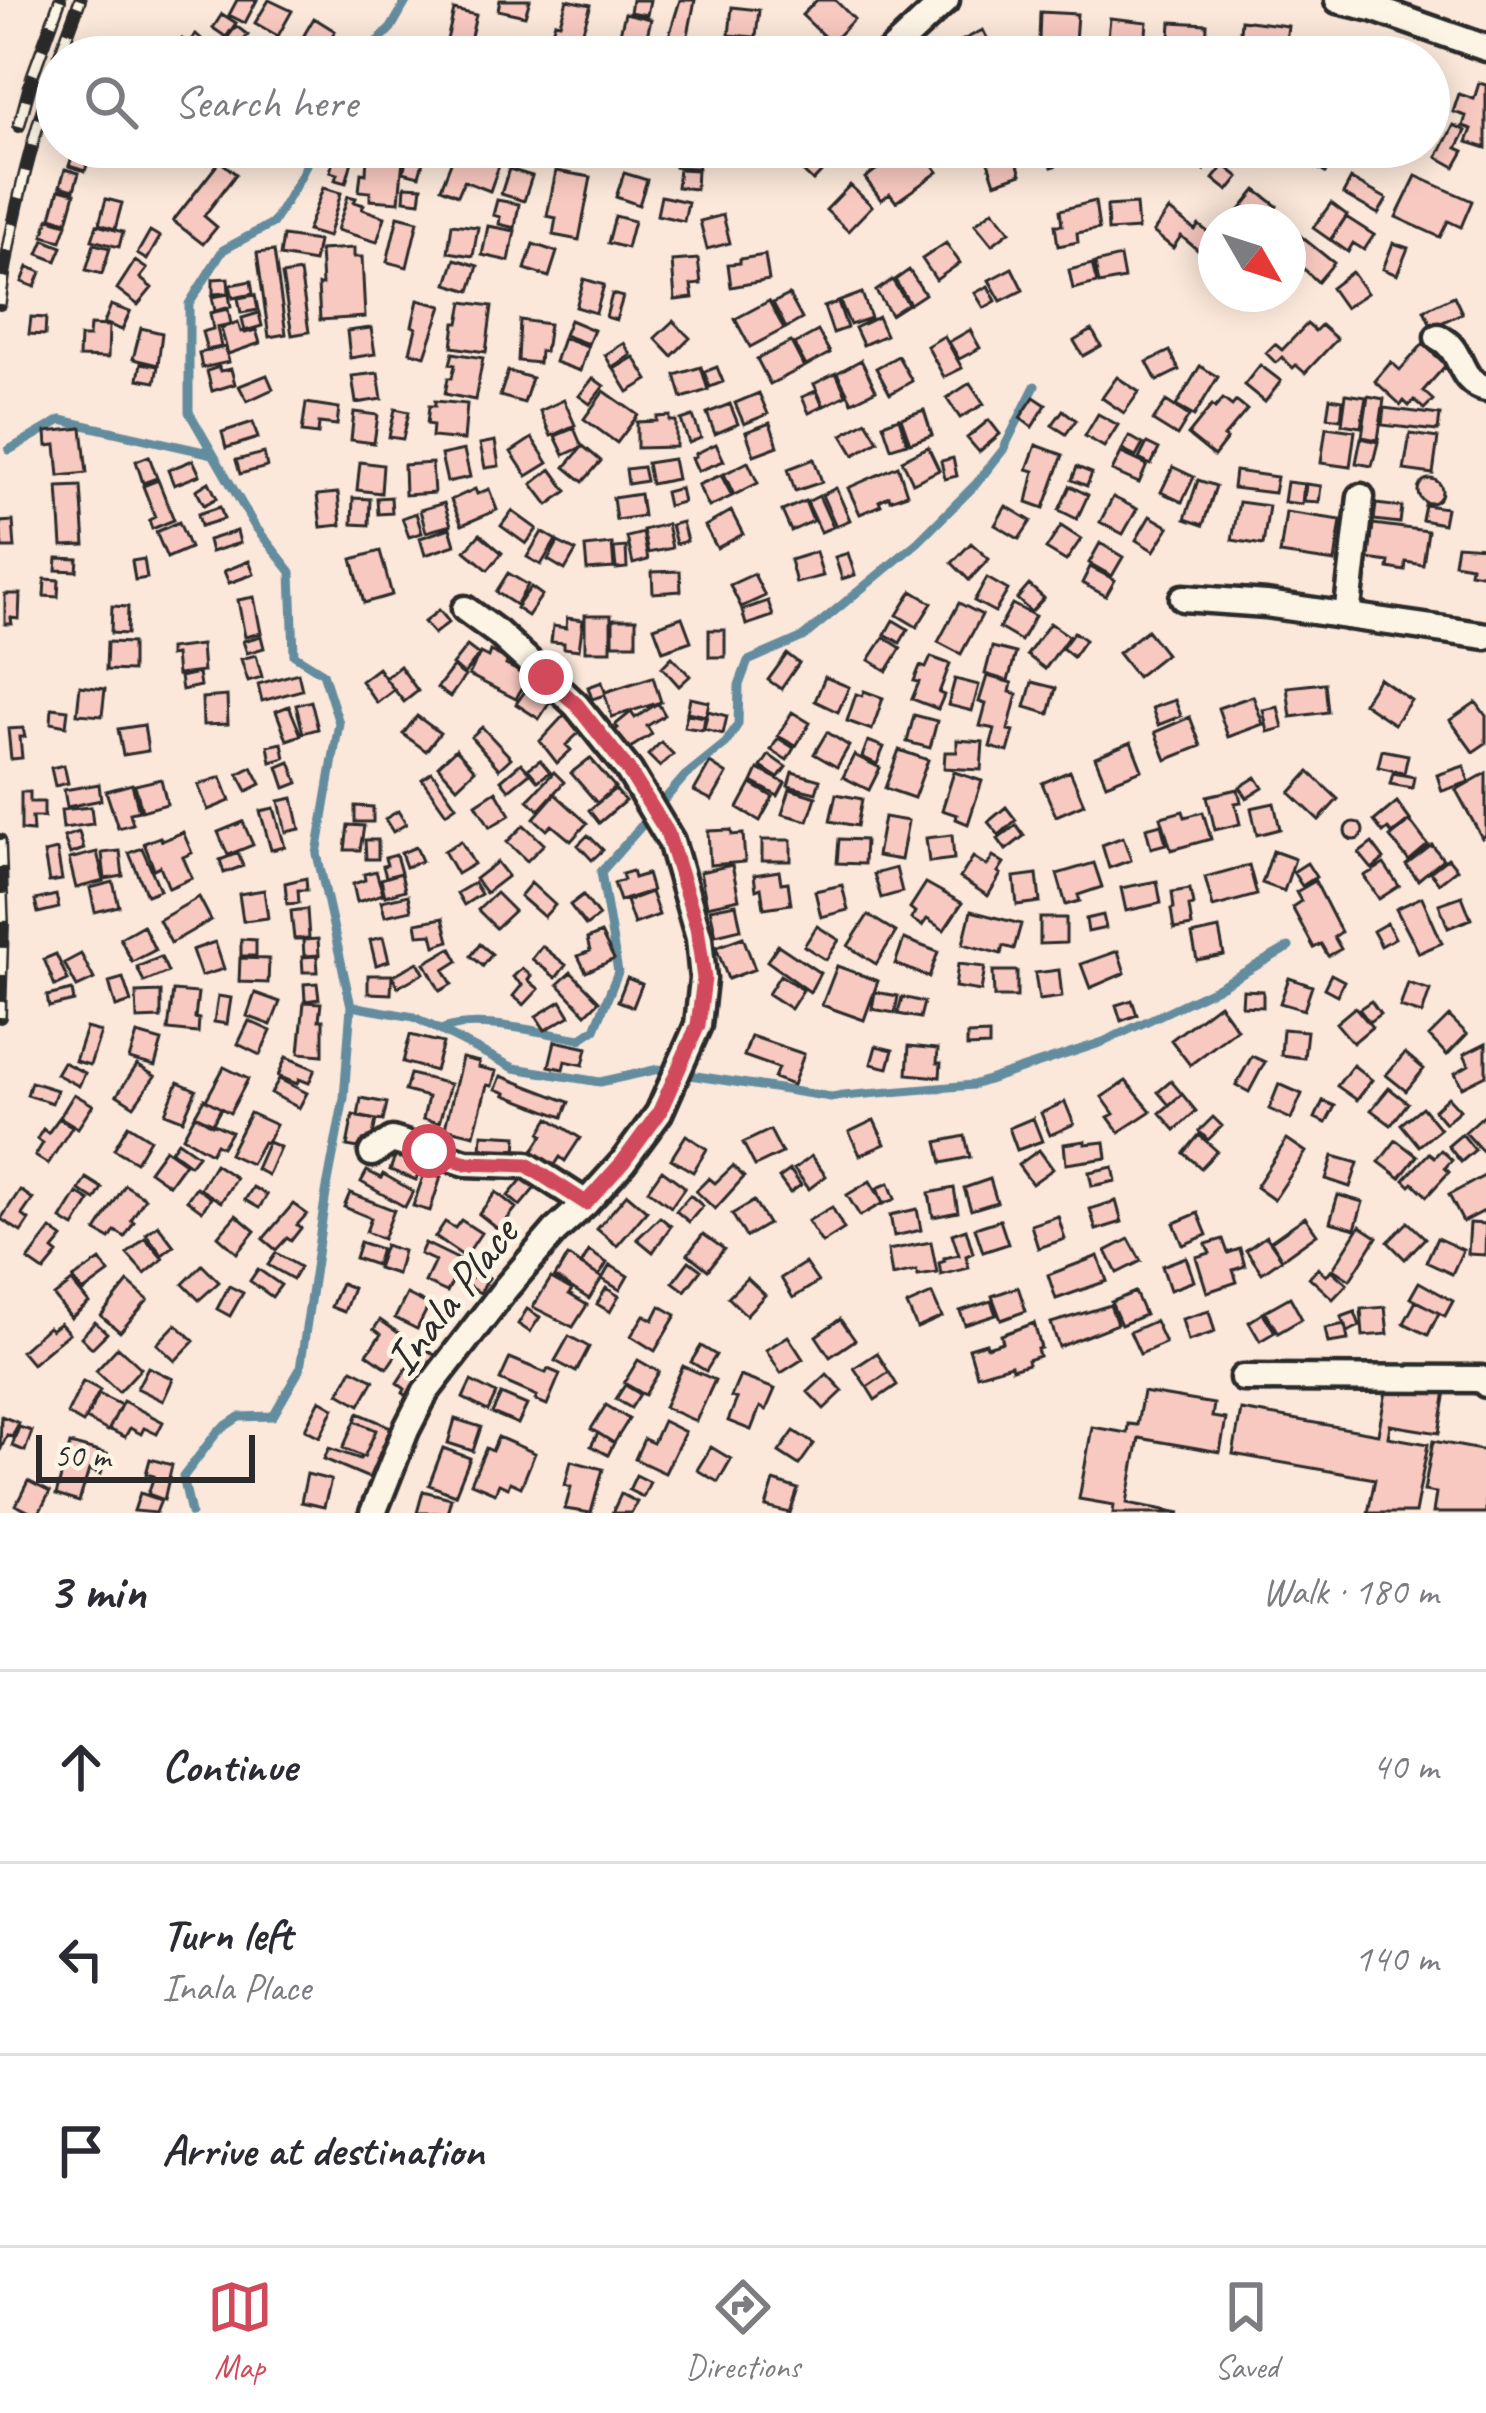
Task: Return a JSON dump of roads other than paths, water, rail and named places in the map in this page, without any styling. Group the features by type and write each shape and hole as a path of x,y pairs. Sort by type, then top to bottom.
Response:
{"street":[{"path":"907,36 946,0"},
{"path":"1338,0 1486,48"},
{"path":"1438,337 1457,354 1467,379 1486,388"},
{"path":"1347,616 1361,497"},
{"path":"1183,598 1266,604 1486,636"},
{"name":"Inala Place","path":"373,1513 425,1393 518,1274 623,1162 659,1113 698,1025 704,979 699,938 671,841 629,771 576,704 465,609"},
{"path":"372,1153 392,1140 466,1163 527,1165 586,1203"},
{"path":"1243,1378 1481,1379 1486,1384"}],"waterway":[{"path":"383,36 407,0"},
{"path":"191,1513 183,1477 218,1431 239,1417 273,1416 300,1369 344,1098 351,1006 317,854 339,723 323,673 294,655 291,572 254,525 189,412 189,304 223,250 273,223 305,168"},
{"path":"441,1030 490,1025 580,1039 595,1029 618,972 601,872 685,776 726,743 738,724 739,685 748,661 803,637 918,542 1003,450 1035,386"},
{"path":"9,450 61,420 213,454"},
{"path":"690,1075 831,1097 973,1085 1103,1042 1215,989 1289,947"},
{"path":"351,1006 414,1017 514,1068 600,1082 659,1069"}],"railway":[{"path":"47,36 60,0"},
{"path":"67,36 80,0"},
{"path":"19,126 36,66"},
{"path":"0,304 9,243 36,134"},
{"path":"0,840 0,1017"}]}
